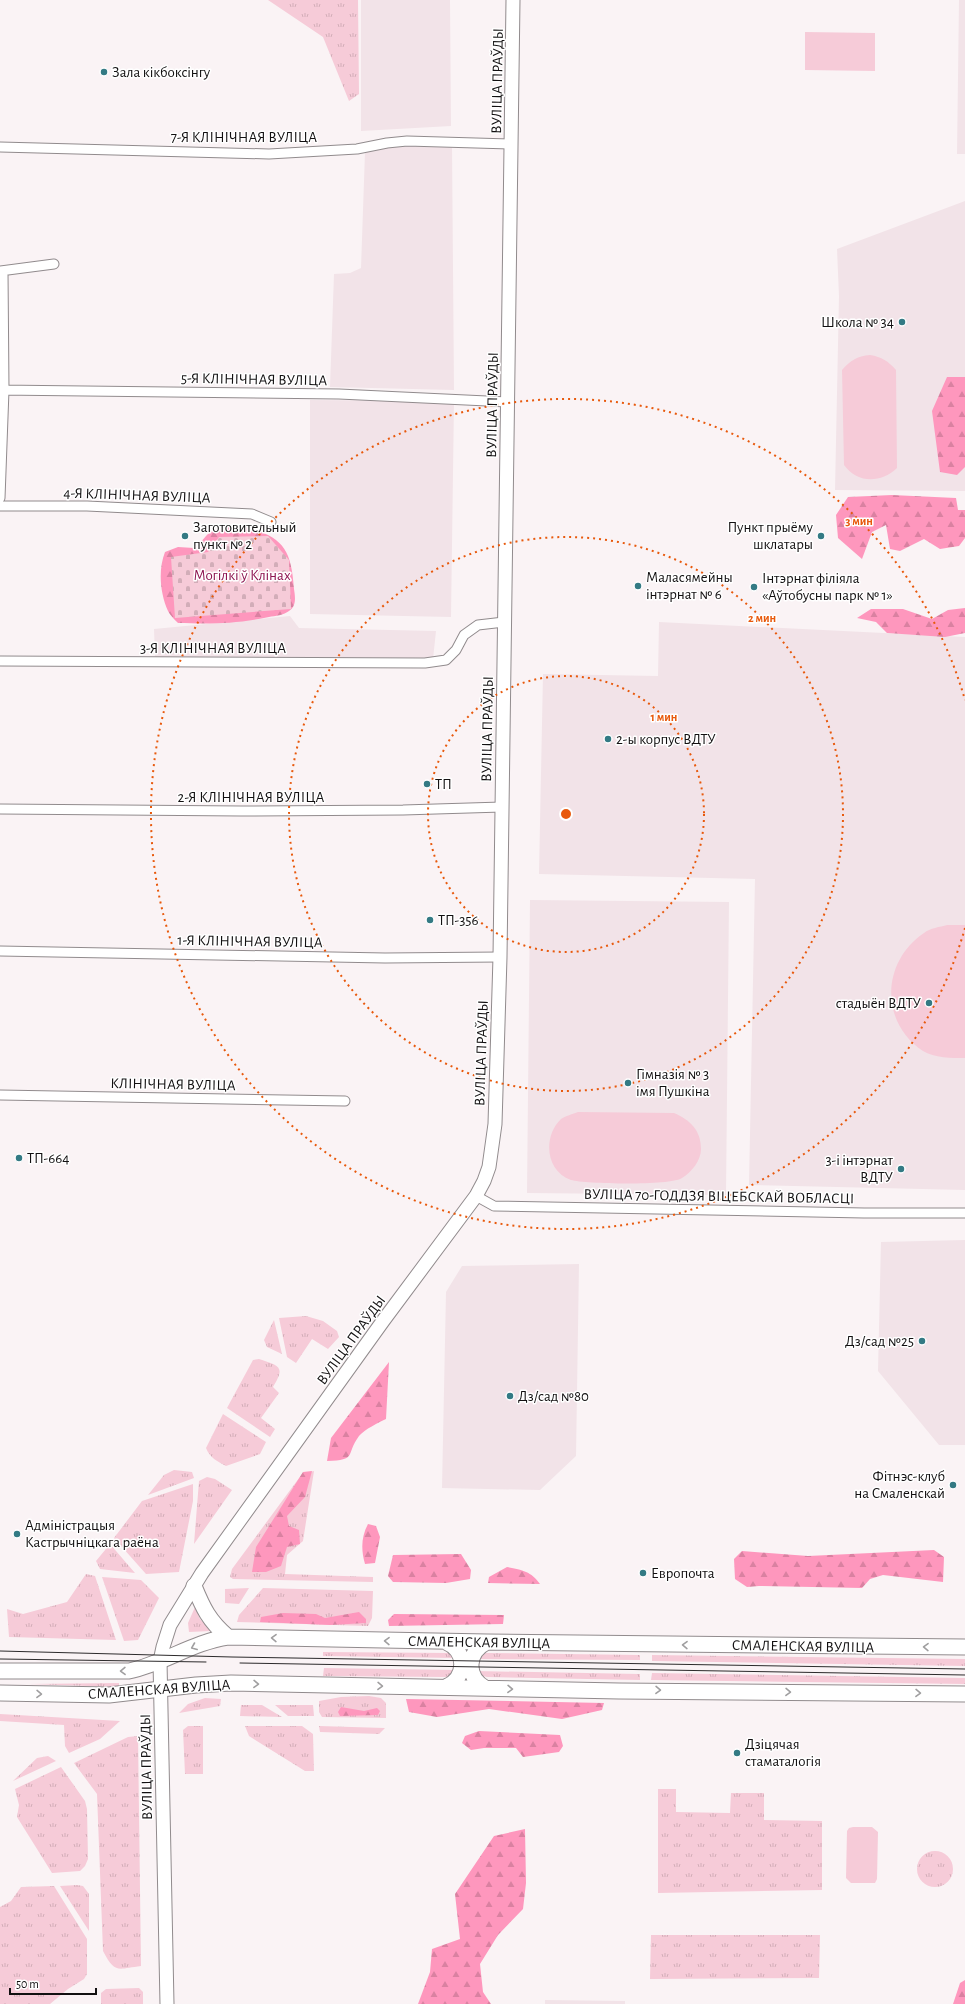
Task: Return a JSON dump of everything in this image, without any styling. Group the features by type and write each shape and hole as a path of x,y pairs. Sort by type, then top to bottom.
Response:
{"main road":[{"name":"ВУЛІЦА ПРАЎДЫ","path":"167,2004 160,1661 170,1625 194,1586 383,1321 476,1196 489,1167 495,1124 500,957 513,0"},
{"path":"194,1586 204,1611 216,1627 228,1637"},
{"name":"СМАЛЕНСКАЯ ВУЛІЦА","path":"0,1671 129,1671 144,1668 214,1639 228,1637 446,1642 965,1647"},
{"path":"446,1642 451,1644 459,1653 462,1664 459,1676 446,1687"},
{"path":"485,1688 472,1676 470,1664 474,1653 487,1642"},
{"name":"СМАЛЕНСКАЯ ВУЛІЦА","path":"0,1693 109,1695 231,1683 965,1694"}],"street":[{"name":"7-Я КЛІНІЧНАЯ ВУЛІЦА","path":"0,147 269,154 358,149 387,143 407,141 512,144"},
{"path":"0,498 2,271 54,264"},
{"name":"5-Я КЛІНІЧНАЯ ВУЛІЦА","path":"2,390 339,394 508,402"},
{"name":"4-Я КЛІНІЧНАЯ ВУЛІЦА","path":"0,506 87,506 252,514 271,522"},
{"name":"3-Я КЛІНІЧНАЯ ВУЛІЦА","path":"0,661 425,663 446,660 456,650 464,635 478,625 504,622"},
{"name":"2-Я КЛІНІЧНАЯ ВУЛІЦА","path":"0,809 241,812 502,807"},
{"name":"1-Я КЛІНІЧНАЯ ВУЛІЦА","path":"0,951 385,958 500,957"},
{"name":"КЛІНІЧНАЯ ВУЛІЦА","path":"0,1095 345,1101"},
{"name":"ВУЛІЦА 70-ГОДДЗЯ ВІЦЕБСКАЙ ВОБЛАСЦІ","path":"476,1196 494,1206 864,1213 965,1213"}],"shaded area":[{"path":"361,0 450,0 451,126 361,131"},
{"path":"959,0 965,0 965,154 957,154"},
{"path":"400,145 452,146 454,390 330,387 334,274 350,273 361,268 365,152"},
{"name":"Школа № 34","path":"965,201 965,491 835,490 839,296 837,249"},
{"path":"310,400 454,401 451,617 310,614"},
{"path":"290,616 299,628 436,631 433,659 155,658 154,629"},
{"path":"659,622 965,637 965,1190 749,1185 755,879 539,874 543,674 658,676"},
{"name":"Гімназія № 3 імя Пушкіна","path":"530,900 729,902 726,1195 527,1193"},
{"name":"Дз/сад №25","path":"965,1240 965,1445 939,1445 878,1371 881,1242"},
{"name":"Дз/сад №80","path":"579,1264 576,1456 540,1490 442,1488 446,1292 462,1266"},
{"path":"545,2000 625,2001 625,2004 545,2004"}],"green space":[{"path":"268,0 358,0 359,94 349,101 323,37"},
{"path":"805,32 875,33 875,71 805,70"},
{"path":"870,355 884,360 896,370 897,468 883,477 876,479 862,478 855,475 844,465 842,370 848,364 861,356"},
{"path":"947,377 965,377 965,467 957,475 940,472 932,411"},
{"path":"892,495 956,498 958,510 965,510 965,538 959,546 940,549 924,539 900,551 890,549 886,525 872,532 862,559 838,538 836,515 848,497"},
{"name":"Могілкі ў Клінах","path":"242,525 267,534 282,546 287,553 293,574 295,598 292,609 282,614 246,621 178,623 168,611 163,597 161,566 165,552 178,547 194,548 211,532"},
{"name":"Могілкі ў Клінах","path":"268,536 289,560 291,609 175,618 171,557 208,552 219,537"},
{"path":"965,608 965,633 945,637 887,633 876,622 857,618 871,609 903,609 932,619 948,610"},
{"name":"стадыён ВДТУ","path":"947,925 965,925 965,1058 949,1058 923,1051 909,1039 899,1024 893,1008 891,992 894,975 900,959 910,945 926,931"},
{"path":"578,1112 674,1113 694,1126 699,1136 701,1153 695,1165 689,1172 682,1178 674,1181 627,1184 571,1180 562,1175 556,1169 552,1161 549,1143 555,1126 561,1119"},
{"path":"306,1316 323,1321 337,1331 339,1337 328,1349 312,1339 296,1363 287,1357 279,1318"},
{"path":"274,1320 282,1354 267,1347 264,1340"},
{"path":"259,1359 276,1365 280,1371 273,1387 279,1393 261,1418 275,1429 270,1437 227,1408 253,1360"},
{"path":"389,1362 386,1419 372,1426 359,1436 347,1458 327,1461 331,1438"},
{"path":"223,1414 266,1442 260,1454 226,1466 212,1457 206,1448"},
{"path":"174,1470 192,1472 194,1478 148,1495 164,1475"},
{"path":"312,1471 305,1497 287,1516 289,1526 299,1530 300,1544 287,1547 281,1566 266,1572 252,1572 256,1547 303,1472"},
{"path":"314,1471 303,1541 287,1555 285,1574 373,1577 373,1582 233,1579 230,1577 232,1569 302,1474"},
{"path":"207,1477 215,1479 232,1490 194,1544 199,1481"},
{"path":"193,1484 193,1501 179,1572 146,1574 114,1538 142,1501"},
{"path":"368,1524 376,1526 380,1537 375,1563 365,1564 362,1544"},
{"path":"110,1544 135,1573 100,1569 96,1561"},
{"path":"934,1550 944,1557 943,1582 883,1575 870,1579 862,1588 747,1587 735,1579 734,1559 742,1551 808,1556"},
{"path":"461,1554 471,1570 470,1579 446,1583 393,1582 388,1576 393,1555"},
{"path":"507,1567 522,1570 530,1574 540,1584 488,1583 489,1577"},
{"path":"86,1574 95,1576 116,1640 9,1637 7,1609 23,1614 67,1602"},
{"path":"102,1577 141,1580 159,1598 138,1640 124,1641"},
{"path":"249,1588 239,1604 225,1603 225,1589"},
{"path":"263,1588 373,1591 372,1618 368,1626 237,1622 239,1615"},
{"path":"195,1607 200,1619 211,1631 189,1632 188,1623"},
{"path":"359,1612 366,1619 366,1623 330,1625 260,1622 261,1617 283,1613 316,1614 325,1618"},
{"path":"394,1614 504,1615 503,1624 389,1626 388,1620"},
{"path":"323,1652 450,1653 454,1658 323,1656"},
{"path":"486,1653 640,1655 640,1660 476,1659"},
{"path":"652,1655 965,1659 965,1666 652,1661"},
{"path":"324,1668 456,1670 450,1676 446,1677 323,1676"},
{"path":"475,1671 640,1674 640,1680 487,1677 480,1675"},
{"path":"652,1673 965,1678 965,1684 651,1680"},
{"path":"119,1683 119,1687 29,1684"},
{"path":"369,1696 381,1698 386,1703 386,1718 322,1717 319,1712 319,1701 341,1697"},
{"path":"205,1698 221,1699 220,1706 179,1713 188,1704"},
{"path":"406,1699 604,1703 602,1710 562,1719 489,1709 437,1717 409,1712"},
{"path":"241,1705 262,1705 282,1717 240,1716"},
{"path":"275,1705 313,1705 314,1716 288,1716"},
{"path":"341,1707 364,1711 377,1708 380,1711 378,1715 340,1716 338,1712"},
{"path":"0,1714 120,1721 100,1739 69,1753 65,1746 64,1725 0,1721"},
{"path":"188,1726 203,1726 203,1774 185,1774 183,1730"},
{"path":"245,1726 302,1726 313,1734 314,1771 305,1771 249,1736"},
{"path":"319,1726 385,1728 379,1734 320,1732"},
{"path":"479,1731 560,1735 563,1746 559,1752 523,1757 516,1748 484,1748 471,1750 462,1743 465,1736"},
{"path":"138,1736 141,1966 122,1969 114,1967 103,1951 97,1794 74,1763 128,1737"},
{"path":"48,1756 56,1761 13,1781 37,1758"},
{"path":"61,1767 85,1801 87,1809 88,1859 85,1866 80,1871 52,1873 17,1817 19,1805 15,1789"},
{"path":"658,1789 676,1789 676,1812 730,1813 731,1793 764,1793 764,1820 822,1821 822,1890 658,1893"},
{"path":"872,1827 878,1832 877,1879 875,1883 851,1883 846,1878 847,1831 849,1828"},
{"path":"525,1829 526,1883 523,1909 498,1935 480,1964 483,1992 491,2004 418,2004 430,1972 432,1949 460,1939 455,1894 494,1836"},
{"path":"939,1851 948,1856 952,1862 952,1876 948,1882 939,1887 931,1887 922,1882 918,1876 917,1865 922,1856 928,1852"},
{"path":"54,1886 87,1939 87,1974 84,1979 68,1989 50,2004 0,2004 0,1907 11,1901 21,1887"},
{"path":"60,1886 83,1886 89,1894 89,1931"},
{"path":"651,1935 820,1935 819,1978 650,1979"},
{"path":"965,1980 965,2004 953,2004 960,1983"},
{"path":"139,1988 143,1992 143,2004 101,2004 101,1993 106,1989"}],"tram line":[{"path":"0,1651 232,1657 965,1669"},
{"path":"0,1659 206,1662"},
{"path":"240,1663 965,1675"}],"place":[{"name":"Зала кікбоксінгу","path":"104,72"},
{"name":"Школа № 34","path":"902,322"},
{"name":"Заготовительный пункт № 2","path":"185,536"},
{"name":"Пункт прыёму шклатары","path":"821,536"},
{"name":"Маласямейны інтэрнат № 6","path":"638,586"},
{"name":"Інтэрнат філіяла «Аўтобусны парк № 1»","path":"754,587"},
{"name":"2-ы корпус ВДТУ","path":"608,739"},
{"name":"ТП","path":"427,784"},
{"name":"ТП-356","path":"430,920"},
{"name":"стадыён ВДТУ","path":"929,1003"},
{"name":"Гімназія № 3 імя Пушкіна","path":"628,1083"},
{"name":"ТП-664","path":"19,1158"},
{"name":"3-і інтэрнат ВДТУ","path":"901,1169"},
{"name":"Дз/сад №25","path":"922,1341"},
{"name":"Дз/сад №80","path":"510,1396"},
{"name":"Фітнэс-клуб на Смаленскай","path":"953,1485"},
{"name":"Адміністрацыя Кастрычніцкага раёна","path":"17,1534"},
{"name":"Европочта","path":"643,1573"},
{"name":"Дзіцячая стаматалогія","path":"737,1753"}]}
